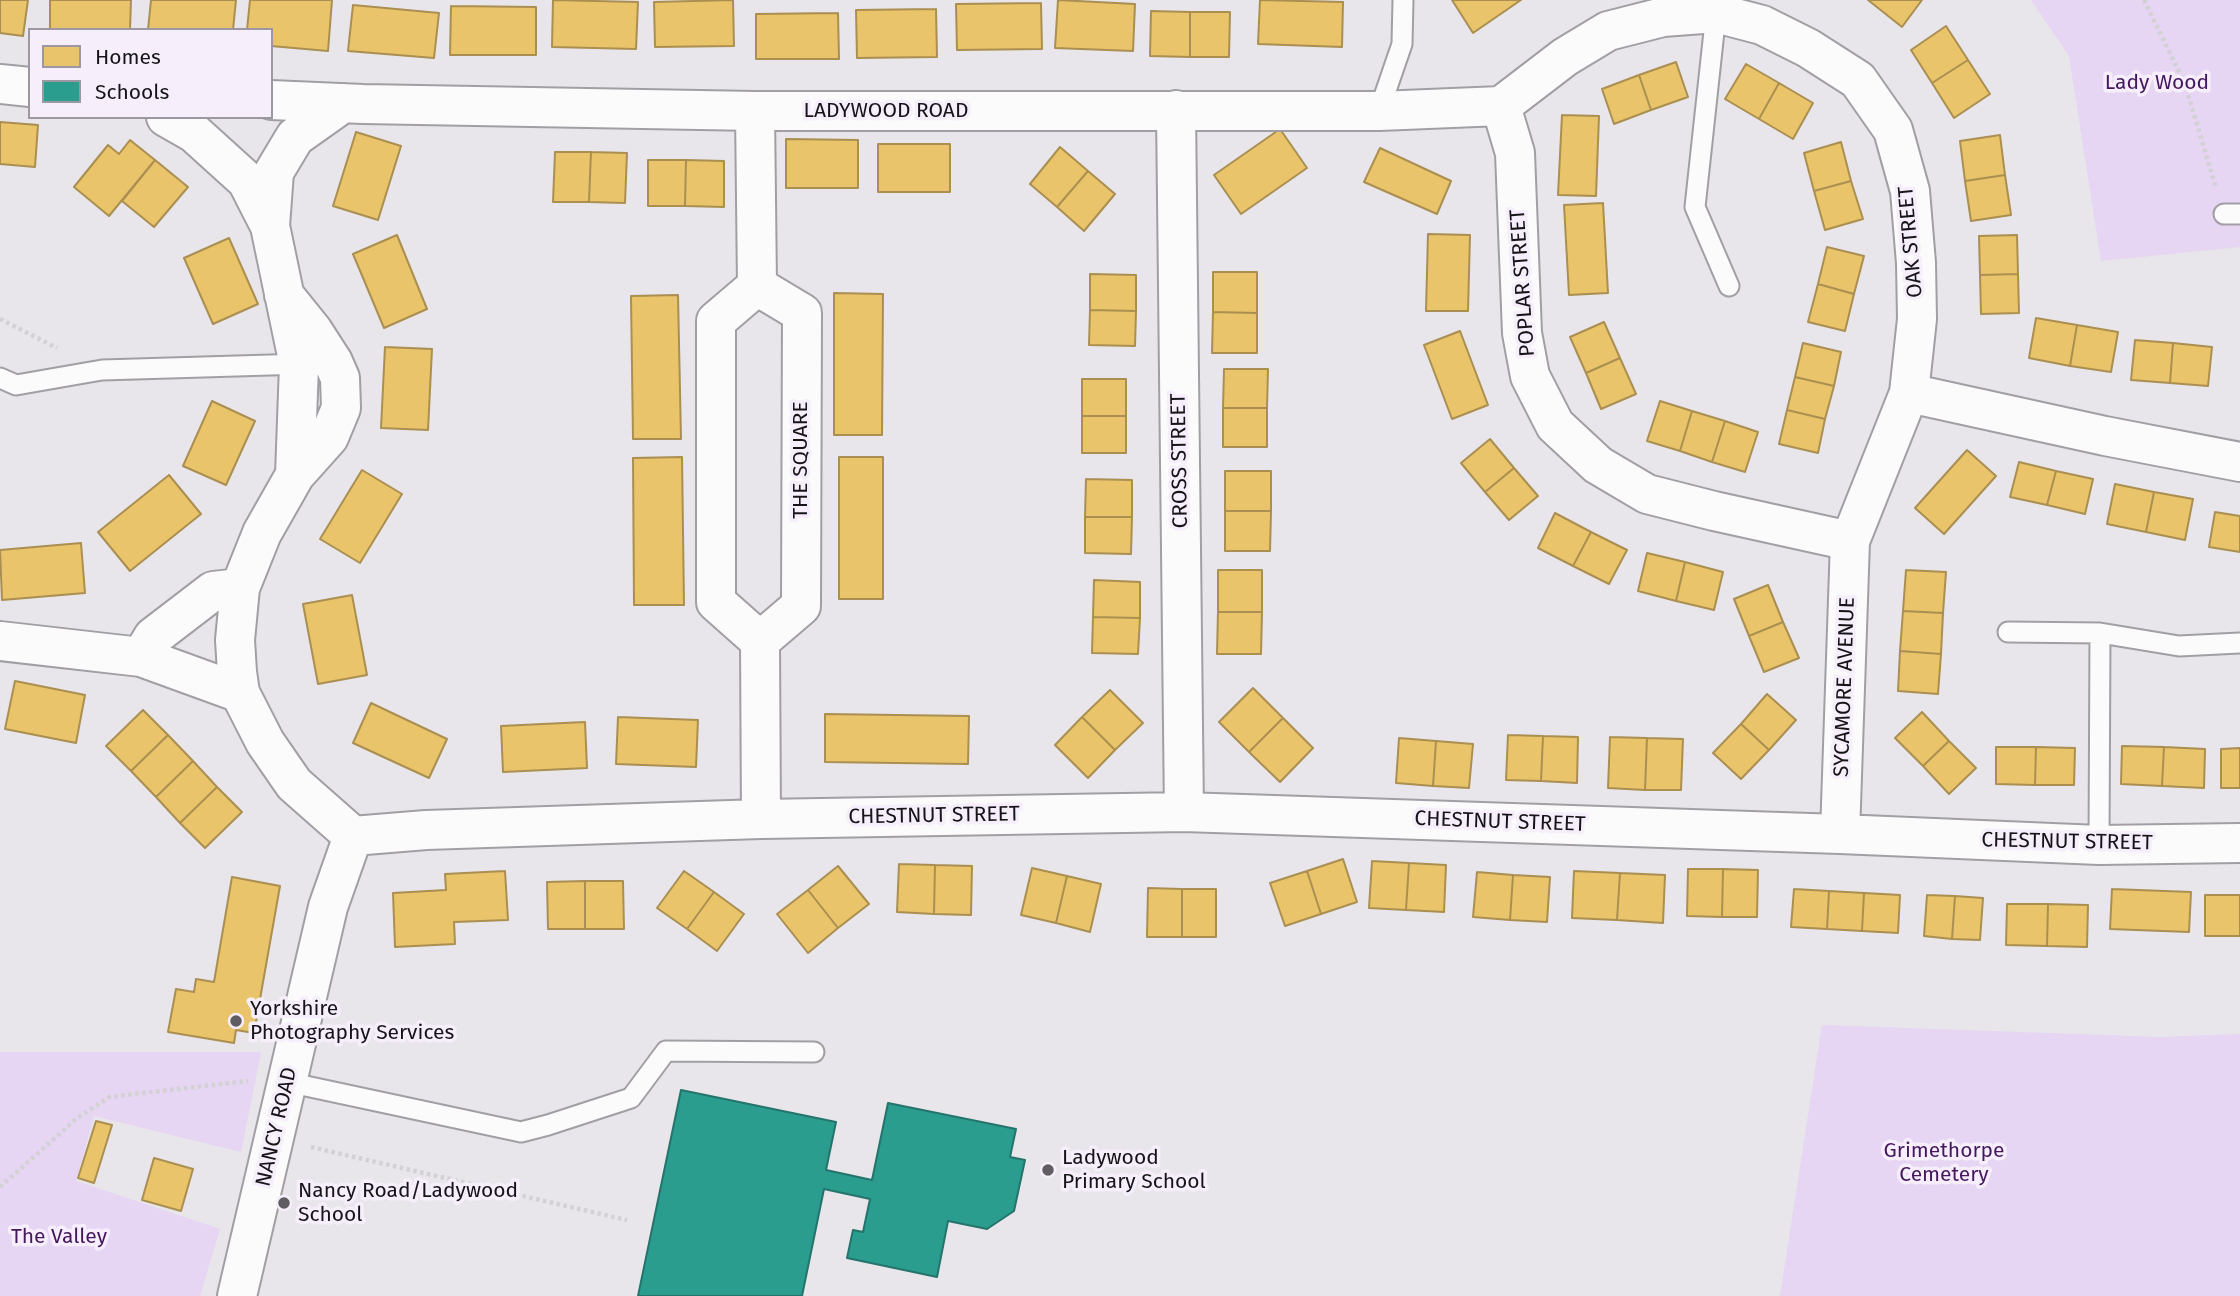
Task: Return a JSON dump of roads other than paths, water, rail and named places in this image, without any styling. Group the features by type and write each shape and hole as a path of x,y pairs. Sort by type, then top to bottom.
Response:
{"street":[{"name":"OAK STREET","path":"1502,106 1564,57 1608,31 1663,17 1716,13 1762,25 1808,48 1858,80 1893,130 1910,191 1917,319 1909,393 1850,541"},
{"path":"0,85 28,86"},
{"name":"LADYWOOD ROAD","path":"273,100 755,111 1379,111 1502,106"},
{"path":"270,226 274,172 295,137 343,103"},
{"name":"POPLAR STREET","path":"1502,106 1515,153 1522,333 1530,376 1555,425 1598,465 1647,494 1850,541"},
{"name":"CROSS STREET","path":"1175,110 1184,812"},
{"path":"170,119 194,133 247,181 270,226 284,295 313,331 316,364 340,378 341,408 329,437 295,475 262,533 240,588 235,640 240,693 265,742 294,784 353,836 426,830 761,819 760,641 716,602 716,321 757,286 755,111"},
{"name":"THE SQUARE","path":"757,286 802,313 801,606 760,641"},
{"path":"1909,393 2240,462"},
{"name":"SYCAMORE AVENUE","path":"1840,834 1850,541"},
{"path":"141,657 153,637 213,591 240,588"},
{"path":"0,641 141,657 240,693"},
{"name":"CHESTNUT STREET","path":"761,819 1184,812 2099,845 2240,843"},
{"name":"NANCY ROAD","path":"237,1296 328,907 353,836"}],"lane":[{"path":"1379,111 1402,44 1402,0"},
{"path":"1716,13 1695,207 1729,286"},
{"path":"0,378 16,385 102,370 316,364"},
{"path":"2008,632 2100,633 2179,646 2240,643"},
{"path":"2099,845 2100,633"},
{"path":"287,1082 521,1132 631,1098 666,1051 814,1052"}],"place":[{"name":"Yorkshire Photography Services","path":"236,1021"},
{"name":"Ladywood Primary School","path":"1048,1170"},
{"name":"Nancy Road/Ladywood School","path":"284,1203"}],"park label":[{"name":"Lady Wood","path":"2157,83"},
{"name":"Grimethorpe Cemetery","path":"1944,1163"},
{"name":"The Valley","path":"59,1237"}]}
